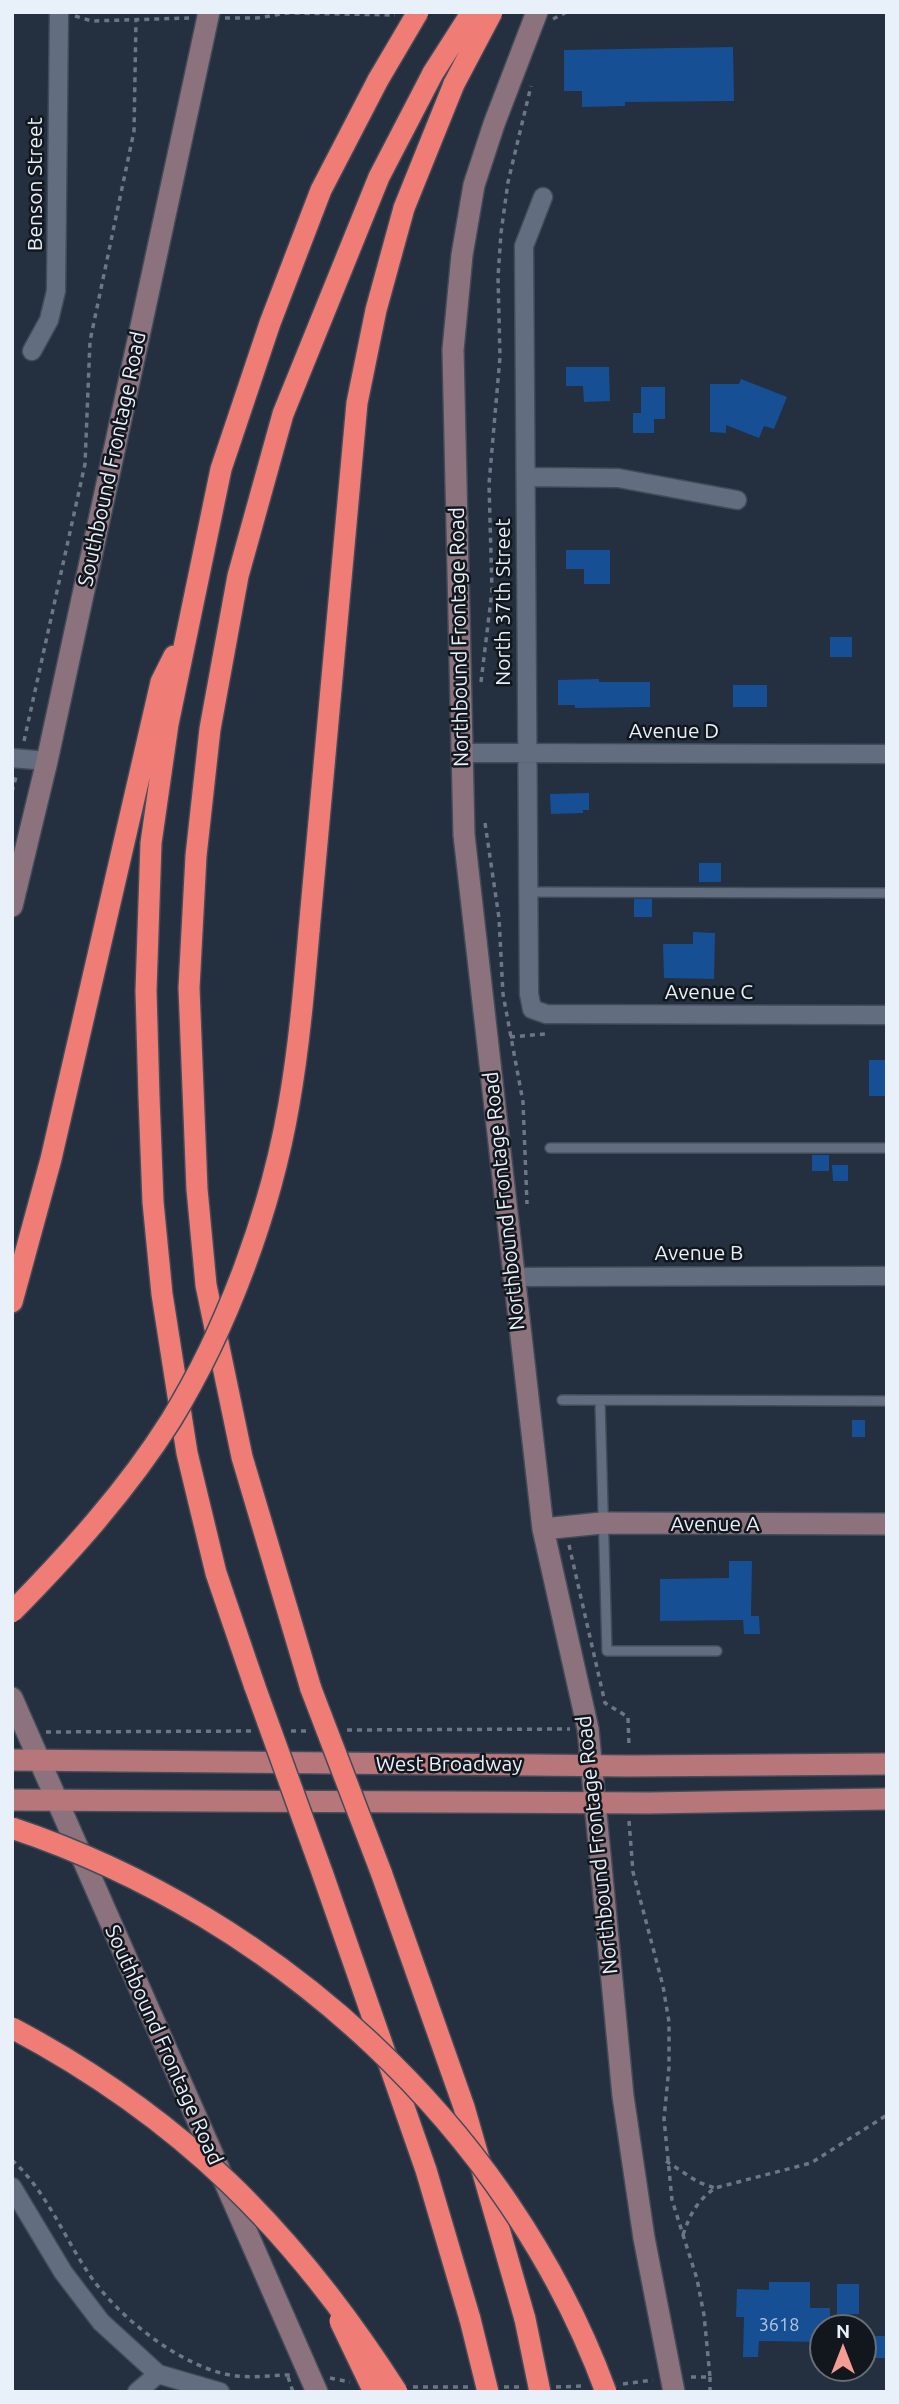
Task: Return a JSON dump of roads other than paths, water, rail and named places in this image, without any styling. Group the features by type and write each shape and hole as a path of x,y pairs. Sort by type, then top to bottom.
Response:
{"highway":[{"path":"472,12 433,73 379,177 283,414 238,576 210,729 196,856 189,988 197,1189 206,1285 242,1457 311,1689 381,1872 464,2106 525,2319 540,2392"},
{"path":"12,1612 58,1565 113,1500 170,1420 225,1315 262,1211 289,1107 309,931 357,403 376,310 404,208 454,84 492,12"},
{"path":"408,14 378,80 321,190 270,323 220,469 186,630 150,843 146,991 153,1202 162,1294 187,1453 216,1573 426,2170 470,2319 488,2392"},
{"path":"12,1302 60,1121 161,682 186,630"},
{"path":"12,1828 108,1866 167,1896 282,1969 351,2022 433,2105 484,2167 525,2225 584,2333 606,2392"},
{"path":"12,2028 94,2074 209,2161 258,2209 335,2302 397,2392"},
{"path":"335,2302 344,2333 374,2392"}],"main road":[{"name":"West Broadway","path":"12,1760 629,1766 887,1764"},
{"name":"West Broadway","path":"12,1800 629,1802 887,1799"}],"street":[{"name":"Benson Street","path":"32,351 48,320 56,291 60,12"},
{"name":"Southbound Frontage Road","path":"12,906 47,761 209,15"},
{"name":"Northbound Frontage Road","path":"546,17 494,124 474,185 462,255 453,350 464,835 512,1277 543,1529 588,1729 631,2155 674,2392"},
{"name":"North 37th Street","path":"532,1009 529,994 525,755 527,477 524,246 543,197"},
{"path":"527,477 618,478 737,500"},
{"name":"Avenue D","path":"461,753 887,754"},
{"path":"16,758 47,761"},
{"name":"Avenue C","path":"532,1009 547,1014 887,1015"},
{"name":"Avenue B","path":"512,1277 887,1276"},
{"name":"Avenue A","path":"543,1529 602,1523 887,1524"},
{"name":"Southbound Frontage Road","path":"12,1698 317,2392"},
{"path":"12,2187 63,2272 101,2322 158,2374 220,2392"},
{"path":"137,2392 158,2374"}],"lane":[{"path":"528,892 887,893"},
{"path":"550,1147 887,1148"},
{"path":"562,1400 887,1401"},
{"path":"600,1401 607,1651 717,1651"}]}
